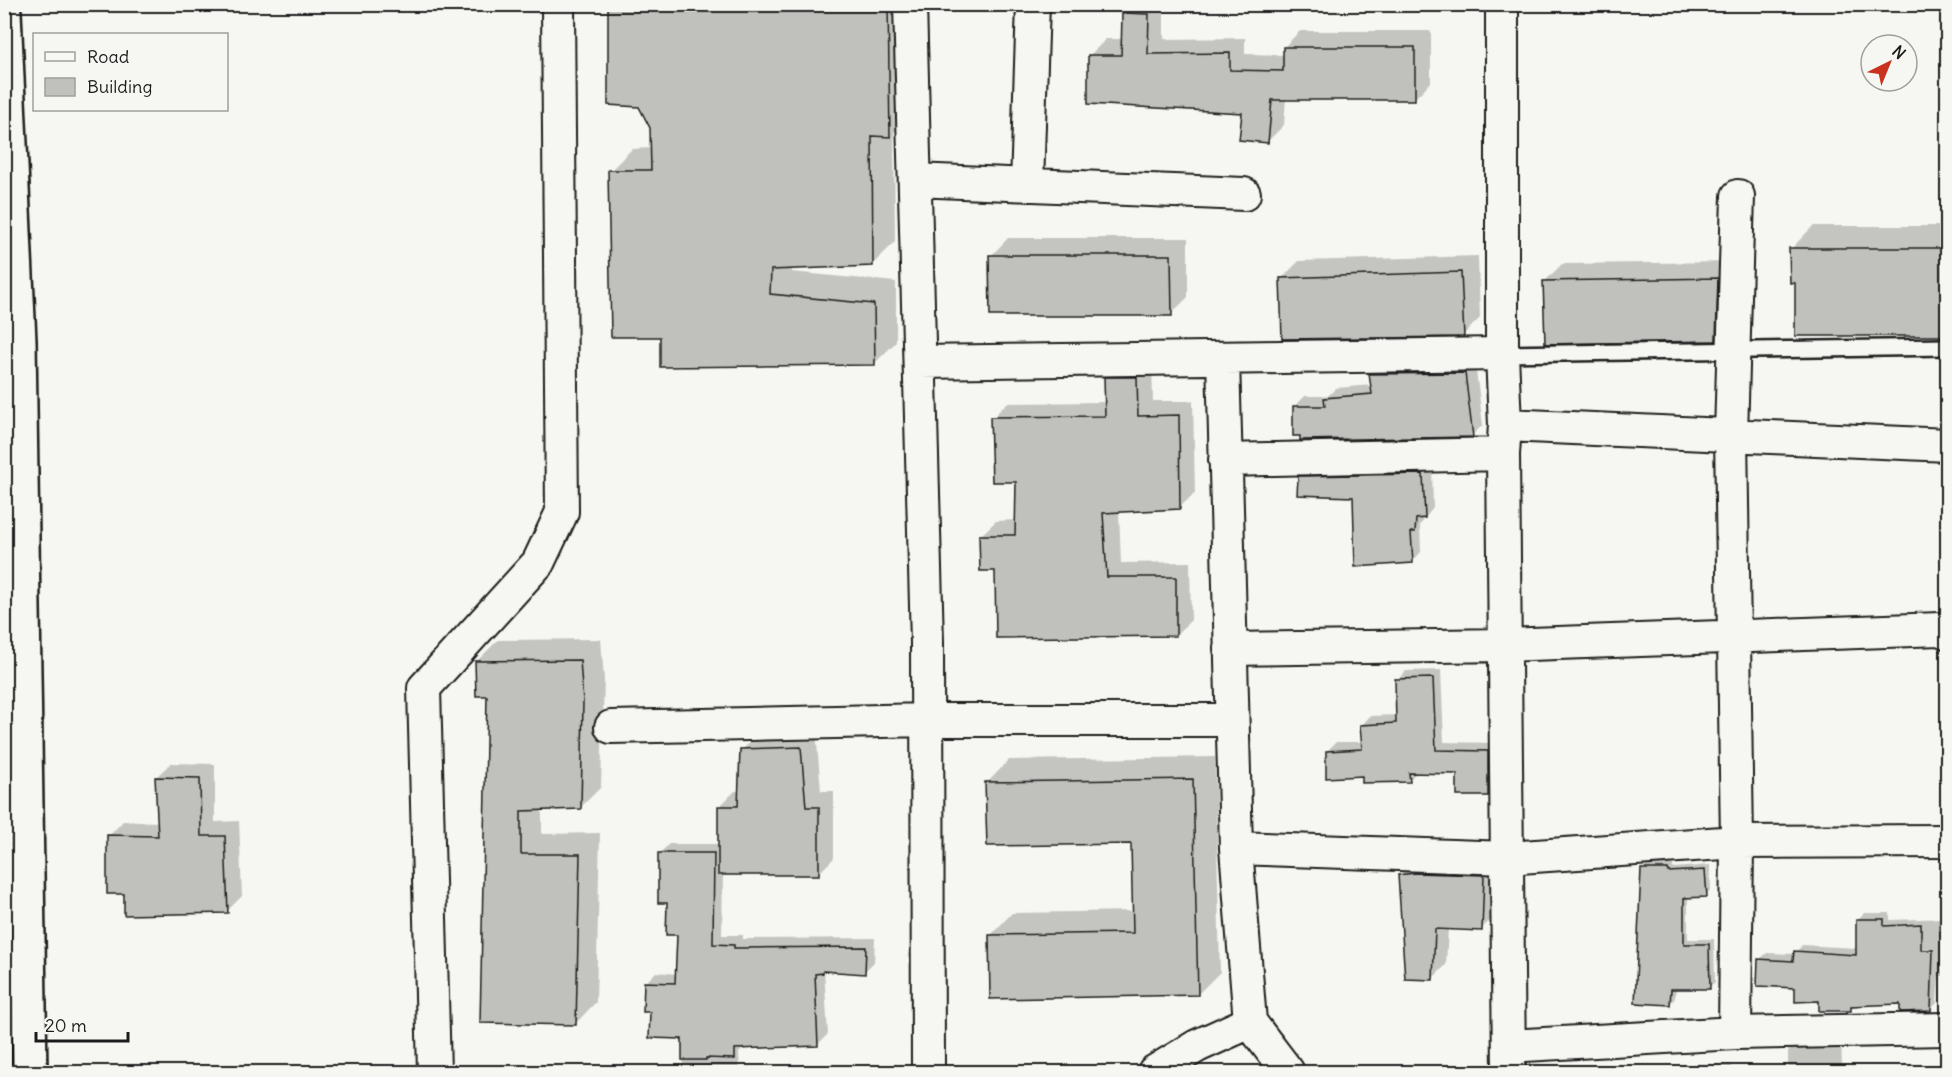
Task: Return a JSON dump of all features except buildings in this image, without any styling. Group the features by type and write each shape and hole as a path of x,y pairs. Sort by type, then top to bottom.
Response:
{"main road":[{"path":"4,12 19,341 30,1072"}],"street":[{"path":"434,1072 424,688 537,563 562,512 558,4"},
{"path":"910,4 928,720 928,1072"},
{"path":"1027,185 1033,4"},
{"path":"1502,4 1502,354 1509,1059 1735,1033 1947,1029"},
{"path":"915,180 1244,194"},
{"path":"1735,1033 1737,842 1731,434 1738,196"},
{"path":"920,362 1502,354"},
{"path":"1222,358 1236,848 1250,1022 1288,1072"},
{"path":"1225,460 1504,440 1731,434 1947,445"},
{"path":"1230,648 1504,645 1940,629 1947,633"},
{"path":"611,727 928,720 1232,720"},
{"path":"1236,848 1507,858 1737,842 1947,841"},
{"path":"1154,1072 1197,1046 1250,1022"}],"lane":[{"path":"1502,354 1947,347"}]}
